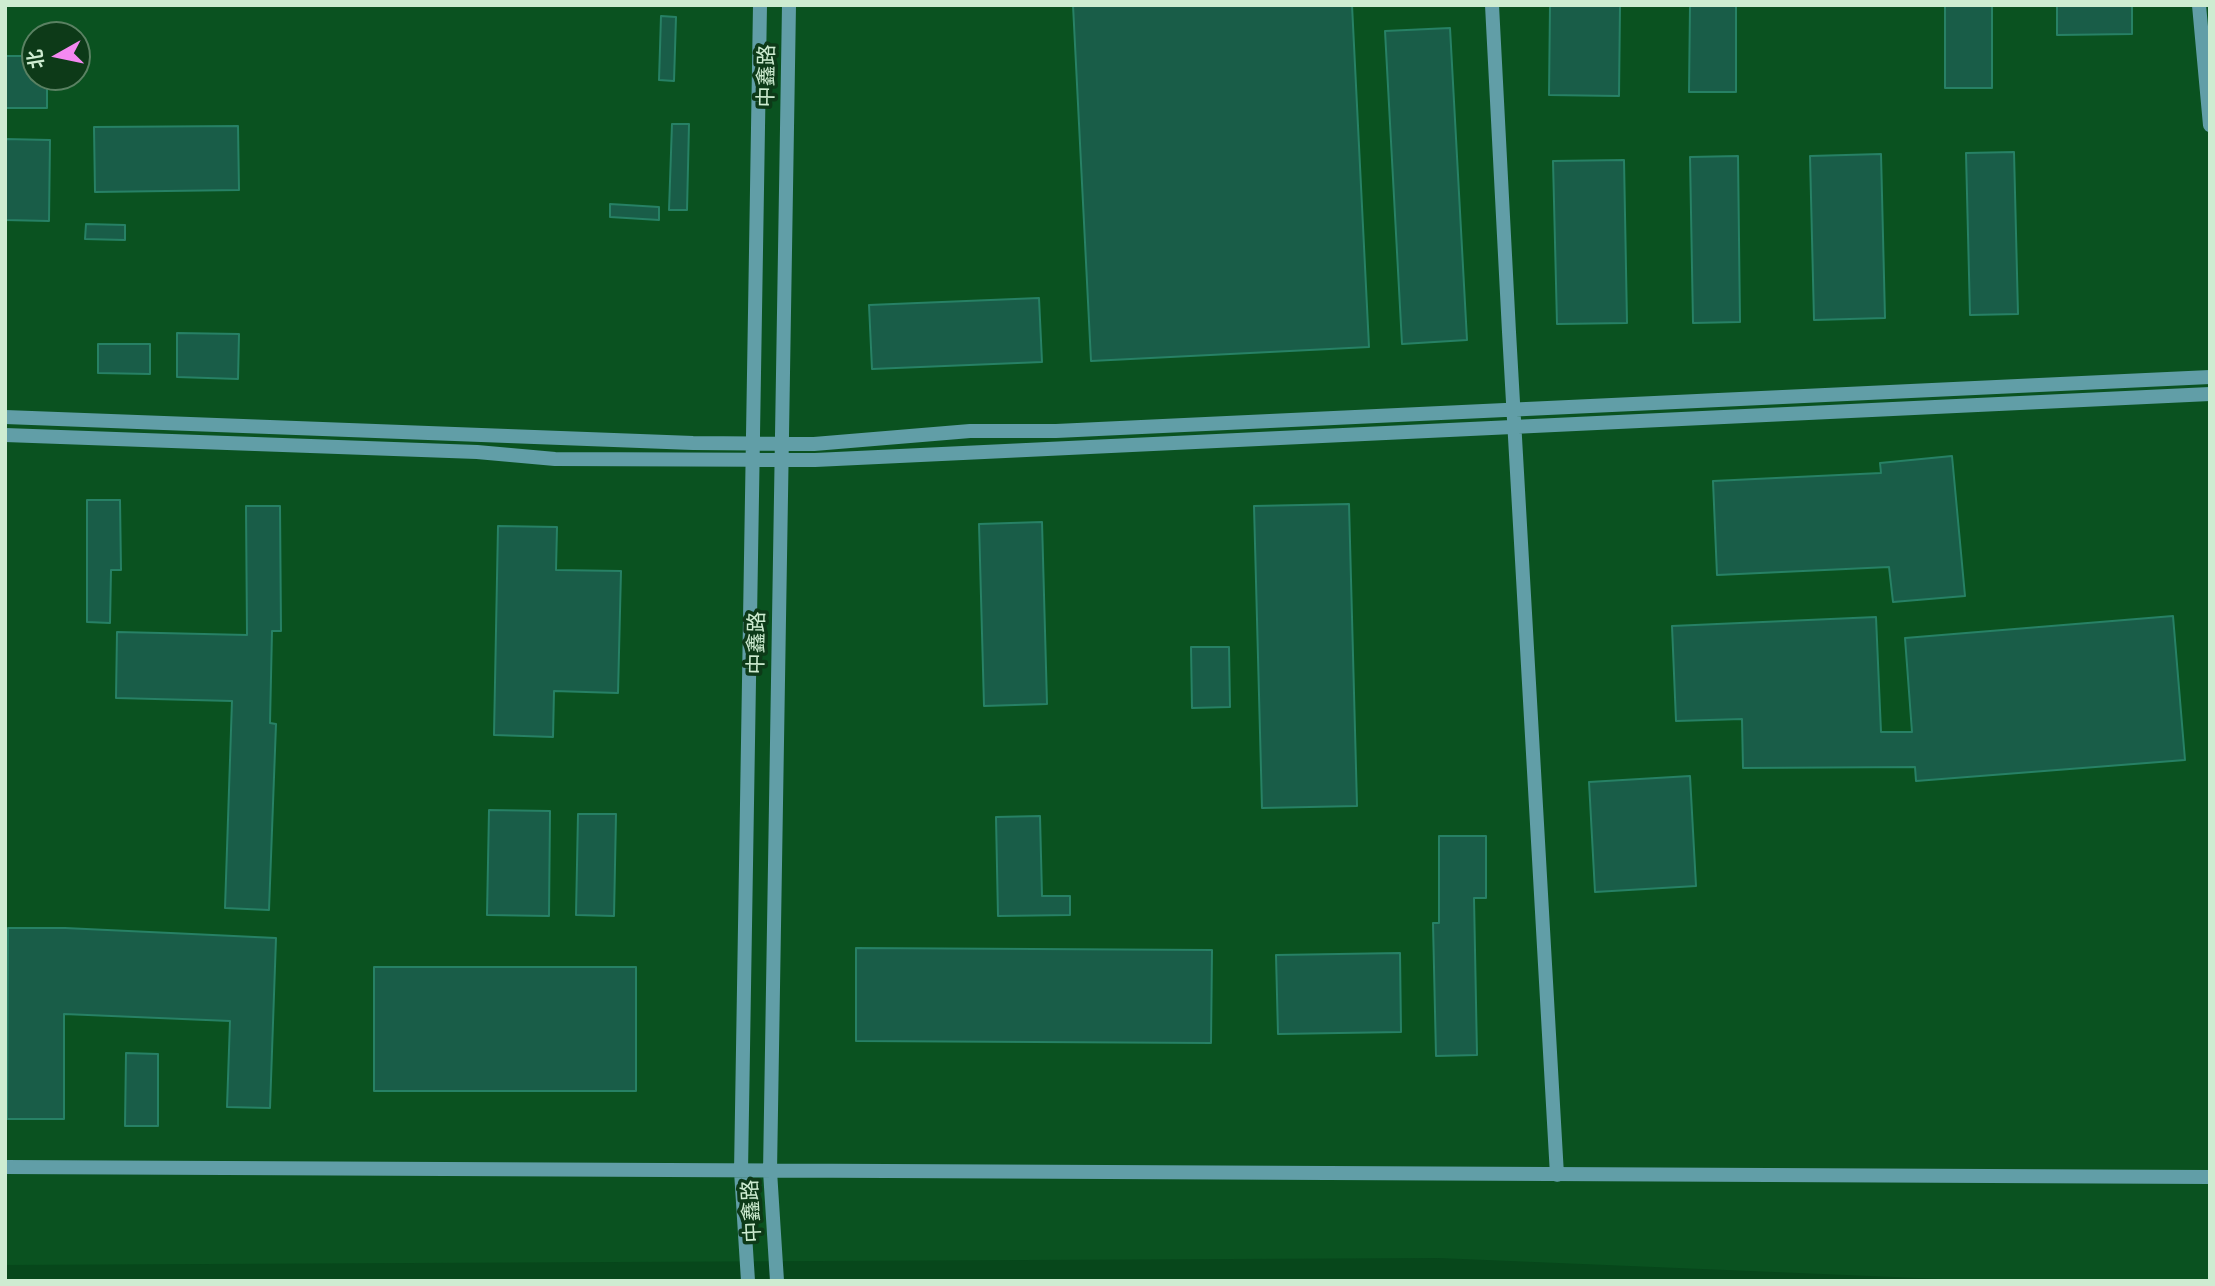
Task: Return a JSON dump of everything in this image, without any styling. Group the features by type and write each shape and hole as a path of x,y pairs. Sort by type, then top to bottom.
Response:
{"street":[{"name":"中鑫路","path":"748,1281 741,1171 760,5"},
{"name":"中鑫路","path":"777,1281 770,1171 789,5"},
{"path":"1492,5 1557,1175"},
{"path":"2199,5 2210,125"},
{"path":"5,417 505,437 814,444 970,431 1056,431 2210,377"},
{"path":"5,435 477,452 555,459 781,460 2210,394"},
{"path":"5,1167 2210,1177"}],"shaded area":[{"path":"5,5 2210,5 2210,1281 1990,1281 1438,1258 5,1265"}],"building":[{"path":"1073,5 1352,5 1369,347 1091,361"},
{"path":"1550,5 1620,5 1619,96 1549,95"},
{"path":"1690,5 1736,5 1736,92 1689,92"},
{"path":"1945,5 1992,5 1992,88 1945,88"},
{"path":"2057,5 2132,5 2132,34 2057,35"},
{"path":"661,16 676,17 674,81 659,80"},
{"path":"1450,28 1467,340 1402,344 1385,31"},
{"path":"5,56 21,56 21,91 47,91 47,108 5,108"},
{"path":"672,124 689,124 687,210 669,210"},
{"path":"238,126 239,190 95,192 94,127"},
{"path":"5,139 50,140 49,221 5,220"},
{"path":"2014,152 2018,314 1970,315 1966,153"},
{"path":"1881,154 1885,318 1814,320 1810,156"},
{"path":"1738,156 1740,322 1693,323 1690,157"},
{"path":"1624,160 1627,323 1557,324 1553,161"},
{"path":"610,204 659,207 659,220 610,217"},
{"path":"86,224 125,225 125,240 85,239"},
{"path":"1039,298 1042,362 872,369 869,305"},
{"path":"177,333 239,334 238,379 177,377"},
{"path":"98,344 150,344 150,374 98,373"},
{"path":"1952,456 1965,596 1893,602 1889,567 1717,575 1713,481 1881,473 1880,463"},
{"path":"87,500 120,500 121,570 111,570 110,623 87,622"},
{"path":"1349,504 1357,806 1262,808 1254,506"},
{"path":"246,506 280,506 281,631 272,631 270,723 276,724 269,910 225,908 232,701 116,698 117,632 247,635"},
{"path":"1042,522 1047,704 984,706 979,524"},
{"path":"498,526 557,527 556,570 621,571 618,693 554,691 553,737 494,735"},
{"path":"2173,616 2185,760 1916,781 1915,767 1743,768 1742,719 1676,721 1672,626 1876,617 1881,732 1912,732 1905,638"},
{"path":"1191,647 1229,647 1230,707 1192,708"},
{"path":"1690,776 1696,886 1595,892 1589,782"},
{"path":"489,810 550,811 549,916 487,915"},
{"path":"578,814 616,814 614,916 576,915"},
{"path":"1040,816 1042,896 1070,896 1070,915 998,916 996,817"},
{"path":"1439,836 1486,836 1486,898 1474,898 1477,1055 1436,1056 1433,923 1439,923"},
{"path":"8,928 65,928 276,938 270,1108 227,1107 230,1021 64,1014 64,1119 7,1119"},
{"path":"856,948 1212,950 1211,1043 856,1041"},
{"path":"1400,953 1401,1032 1278,1034 1276,955"},
{"path":"374,967 636,967 636,1091 374,1091"},
{"path":"126,1053 158,1054 158,1126 125,1126"}]}
